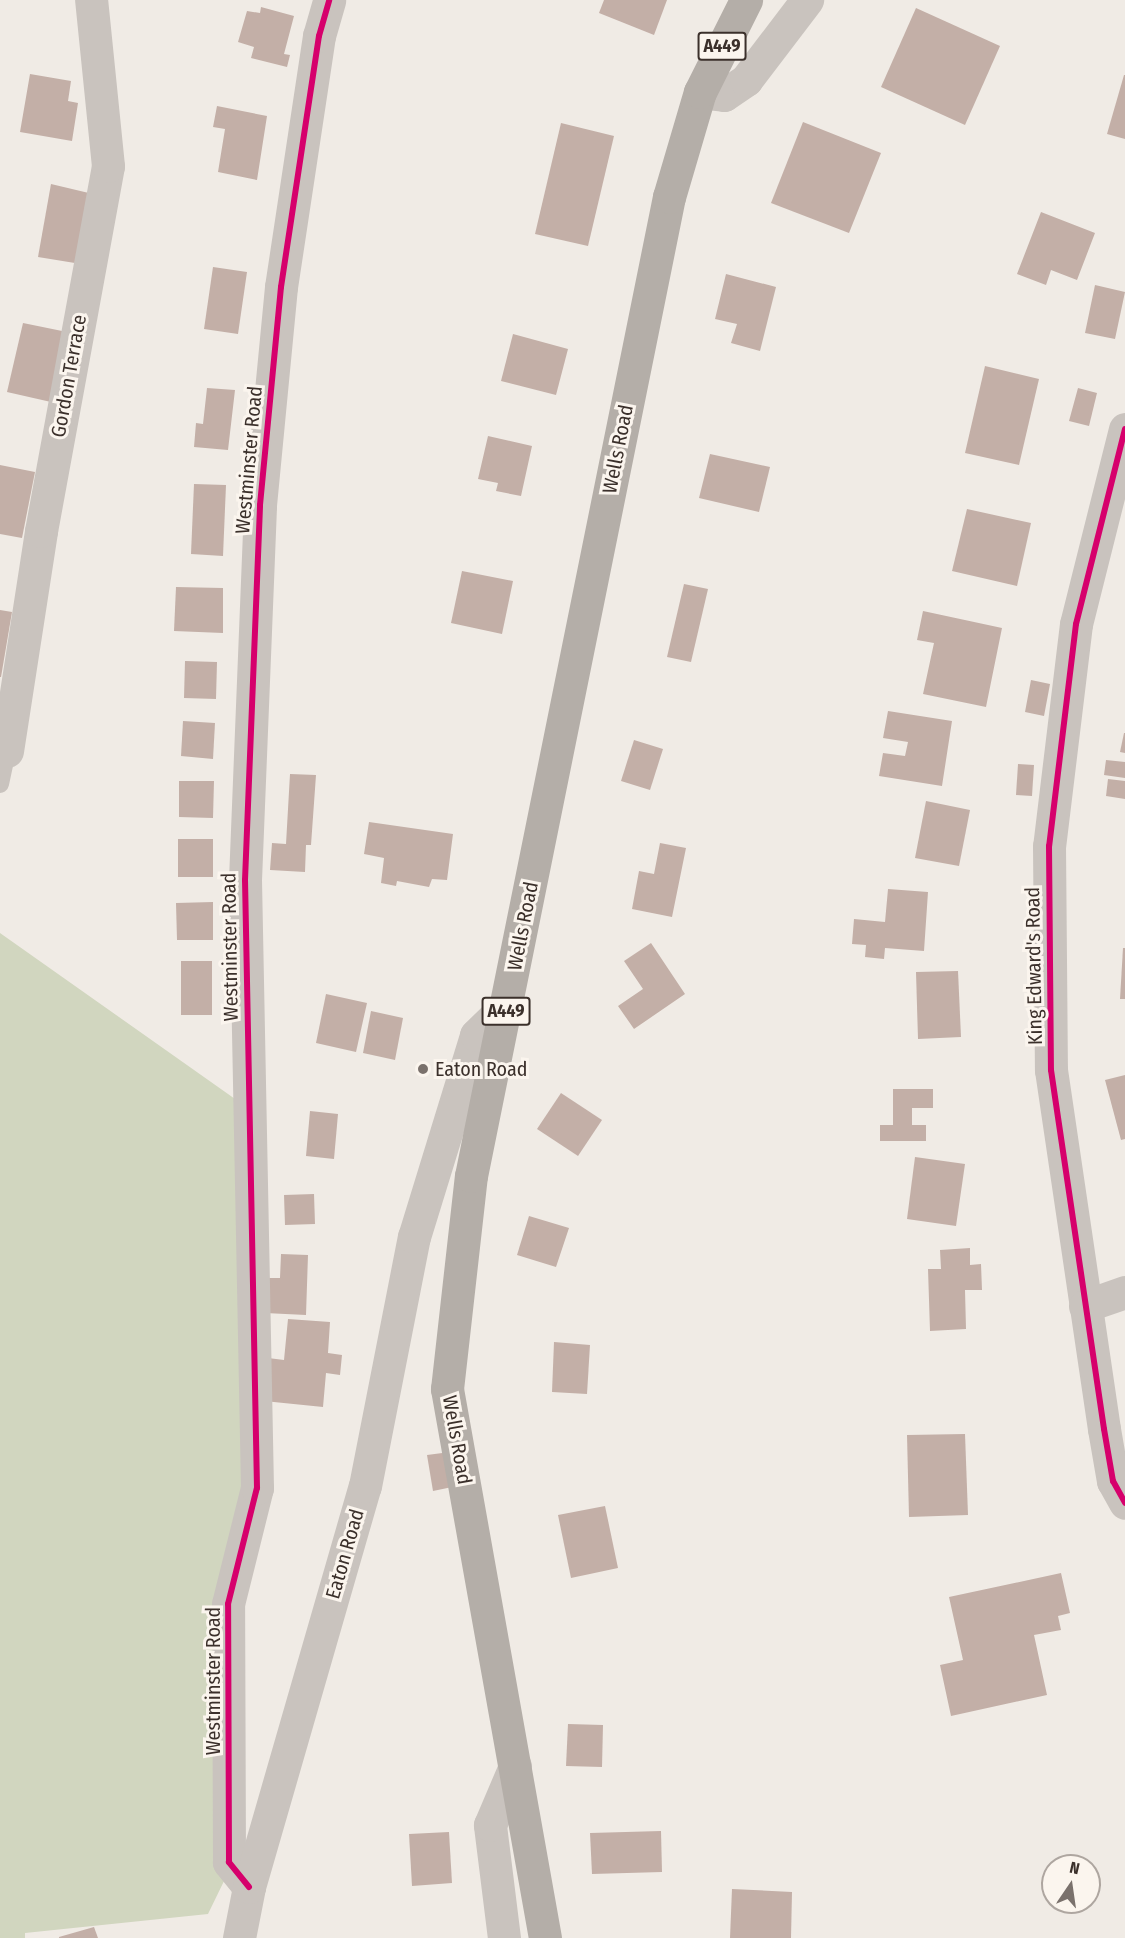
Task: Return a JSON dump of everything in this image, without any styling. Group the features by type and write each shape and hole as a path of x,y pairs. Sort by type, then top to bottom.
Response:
{"highway":[{"name":"Wells Road","path":"544,1938 447,1389 471,1176 669,197 700,92 746,0"}],"street":[{"name":"Gordon Terrace","path":"7,751 41,531 108,166 91,0"},
{"name":"Westminster Road","path":"249,1887 229,1863 228,1604 257,1488 245,880 260,517 281,287 319,36 329,0"},
{"path":"700,92 724,95 746,80 807,0"},
{"name":"King Edward's Road","path":"1125,429 1076,624 1049,846 1051,1070 1113,1481 1125,1503"},
{"name":"Eaton Road","path":"239,1938 249,1887 365,1486 414,1237 476,1035 507,1005"},
{"path":"1085,1306 1125,1292"},
{"path":"504,1938 490,1825 515,1766"}],"lane":[{"path":"0,784 7,751"}],"green space":[{"path":"0,933 245,1106 242,1844 208,1914 25,1933 25,1938 0,1938"}],"building":[{"path":"604,0 667,0 654,35 599,13"},
{"path":"261,7 294,16 284,54 290,55 287,67 251,58 254,47 238,42 247,11 260,13"},
{"path":"916,8 1000,46 965,125 881,87"},
{"path":"30,74 71,81 68,101 78,103 72,141 20,132"},
{"path":"1125,75 1125,139 1107,134"},
{"path":"217,106 267,116 257,180 218,172 225,129 213,127"},
{"path":"803,122 881,153 849,233 771,203"},
{"path":"561,123 614,136 588,246 535,234"},
{"path":"51,184 93,194 81,264 38,257"},
{"path":"1041,212 1095,233 1077,280 1051,270 1046,285 1017,274"},
{"path":"213,267 247,272 238,334 204,329"},
{"path":"726,274 776,287 760,351 731,343 737,324 715,319"},
{"path":"1095,285 1125,292 1115,339 1085,333"},
{"path":"23,323 67,332 51,402 7,392"},
{"path":"513,334 568,349 556,395 501,381"},
{"path":"985,366 1039,379 1019,465 965,453"},
{"path":"207,388 235,390 228,450 194,447 196,423 203,424"},
{"path":"1078,388 1097,393 1089,426 1069,421"},
{"path":"488,436 532,446 521,496 496,491 498,483 478,479"},
{"path":"710,454 770,467 759,512 699,498"},
{"path":"0,465 35,472 22,538 0,534"},
{"path":"194,484 226,485 223,556 191,554"},
{"path":"967,509 1031,523 1017,586 952,571"},
{"path":"462,571 513,581 502,634 451,623"},
{"path":"684,584 708,589 691,662 667,657"},
{"path":"176,587 223,588 223,633 174,631"},
{"path":"0,610 12,612 1,677 0,677"},
{"path":"923,611 1002,628 986,707 923,694 934,643 917,640"},
{"path":"185,661 217,662 216,699 184,698"},
{"path":"1031,680 1050,684 1044,716 1025,712"},
{"path":"888,711 952,721 942,786 879,776 883,753 905,756 908,742 883,738"},
{"path":"183,721 215,723 213,759 181,756"},
{"path":"1125,733 1125,753 1120,752"},
{"path":"634,740 663,749 650,790 621,781"},
{"path":"1106,760 1125,762 1125,778 1104,775"},
{"path":"1018,764 1034,765 1032,796 1016,795"},
{"path":"290,774 316,775 311,845 306,845 305,872 270,870 272,843 286,844"},
{"path":"1108,779 1125,781 1125,799 1106,796"},
{"path":"179,781 214,781 213,818 179,817"},
{"path":"926,801 970,810 959,866 915,858"},
{"path":"369,822 453,834 447,880 432,879 429,887 397,881 396,886 381,883 384,858 364,854"},
{"path":"178,839 213,839 213,877 178,877"},
{"path":"660,843 686,848 672,917 632,909 639,871 654,874"},
{"path":"888,889 928,892 924,951 885,948 884,959 865,957 866,945 852,944 854,919 885,922"},
{"path":"213,902 213,940 177,940 176,903"},
{"path":"651,943 685,994 634,1029 618,1006 643,989 624,961"},
{"path":"1123,948 1125,948 1125,999 1120,999"},
{"path":"181,961 212,961 212,1015 181,1015"},
{"path":"958,971 961,1037 918,1039 916,972"},
{"path":"326,994 367,1003 356,1052 316,1043"},
{"path":"371,1011 403,1018 395,1060 363,1053"},
{"path":"1125,1075 1125,1139 1121,1140 1105,1080"},
{"path":"893,1089 933,1089 933,1108 912,1108 912,1125 926,1125 926,1141 880,1141 880,1125 893,1125"},
{"path":"561,1093 602,1120 578,1156 537,1129"},
{"path":"310,1111 338,1114 334,1159 306,1156"},
{"path":"915,1157 965,1164 956,1226 907,1219"},
{"path":"314,1194 315,1224 285,1225 284,1195"},
{"path":"529,1216 569,1228 556,1267 517,1255"},
{"path":"970,1248 970,1265 981,1264 982,1290 965,1290 966,1329 930,1331 928,1269 941,1269 940,1250"},
{"path":"281,1254 308,1255 306,1315 265,1313 266,1278 280,1278"},
{"path":"288,1319 330,1322 328,1353 342,1355 340,1375 326,1373 323,1407 264,1401 268,1358 284,1360"},
{"path":"554,1342 590,1345 587,1394 552,1392"},
{"path":"965,1434 968,1515 909,1517 907,1435"},
{"path":"450,1452 457,1486 433,1491 427,1455"},
{"path":"605,1506 618,1568 571,1578 558,1515"},
{"path":"1061,1573 1070,1613 1058,1616 1061,1630 1034,1635 1047,1695 951,1716 940,1665 963,1660 949,1597"},
{"path":"568,1724 603,1725 602,1767 566,1766"},
{"path":"661,1831 662,1872 592,1874 590,1833"},
{"path":"449,1832 452,1883 412,1886 409,1834"},
{"path":"732,1889 792,1892 791,1938 730,1938"},
{"path":"94,1927 98,1938 59,1938 59,1937"}],"cycle path":[{"path":"249,1887 229,1862 228,1604 257,1488 245,880 260,505 281,287 319,36 329,0"},
{"path":"1125,429 1076,624 1049,846 1051,1070 1104,1429 1113,1481 1125,1503"}],"place":[{"name":"Eaton Road","path":"423,1069"}]}
